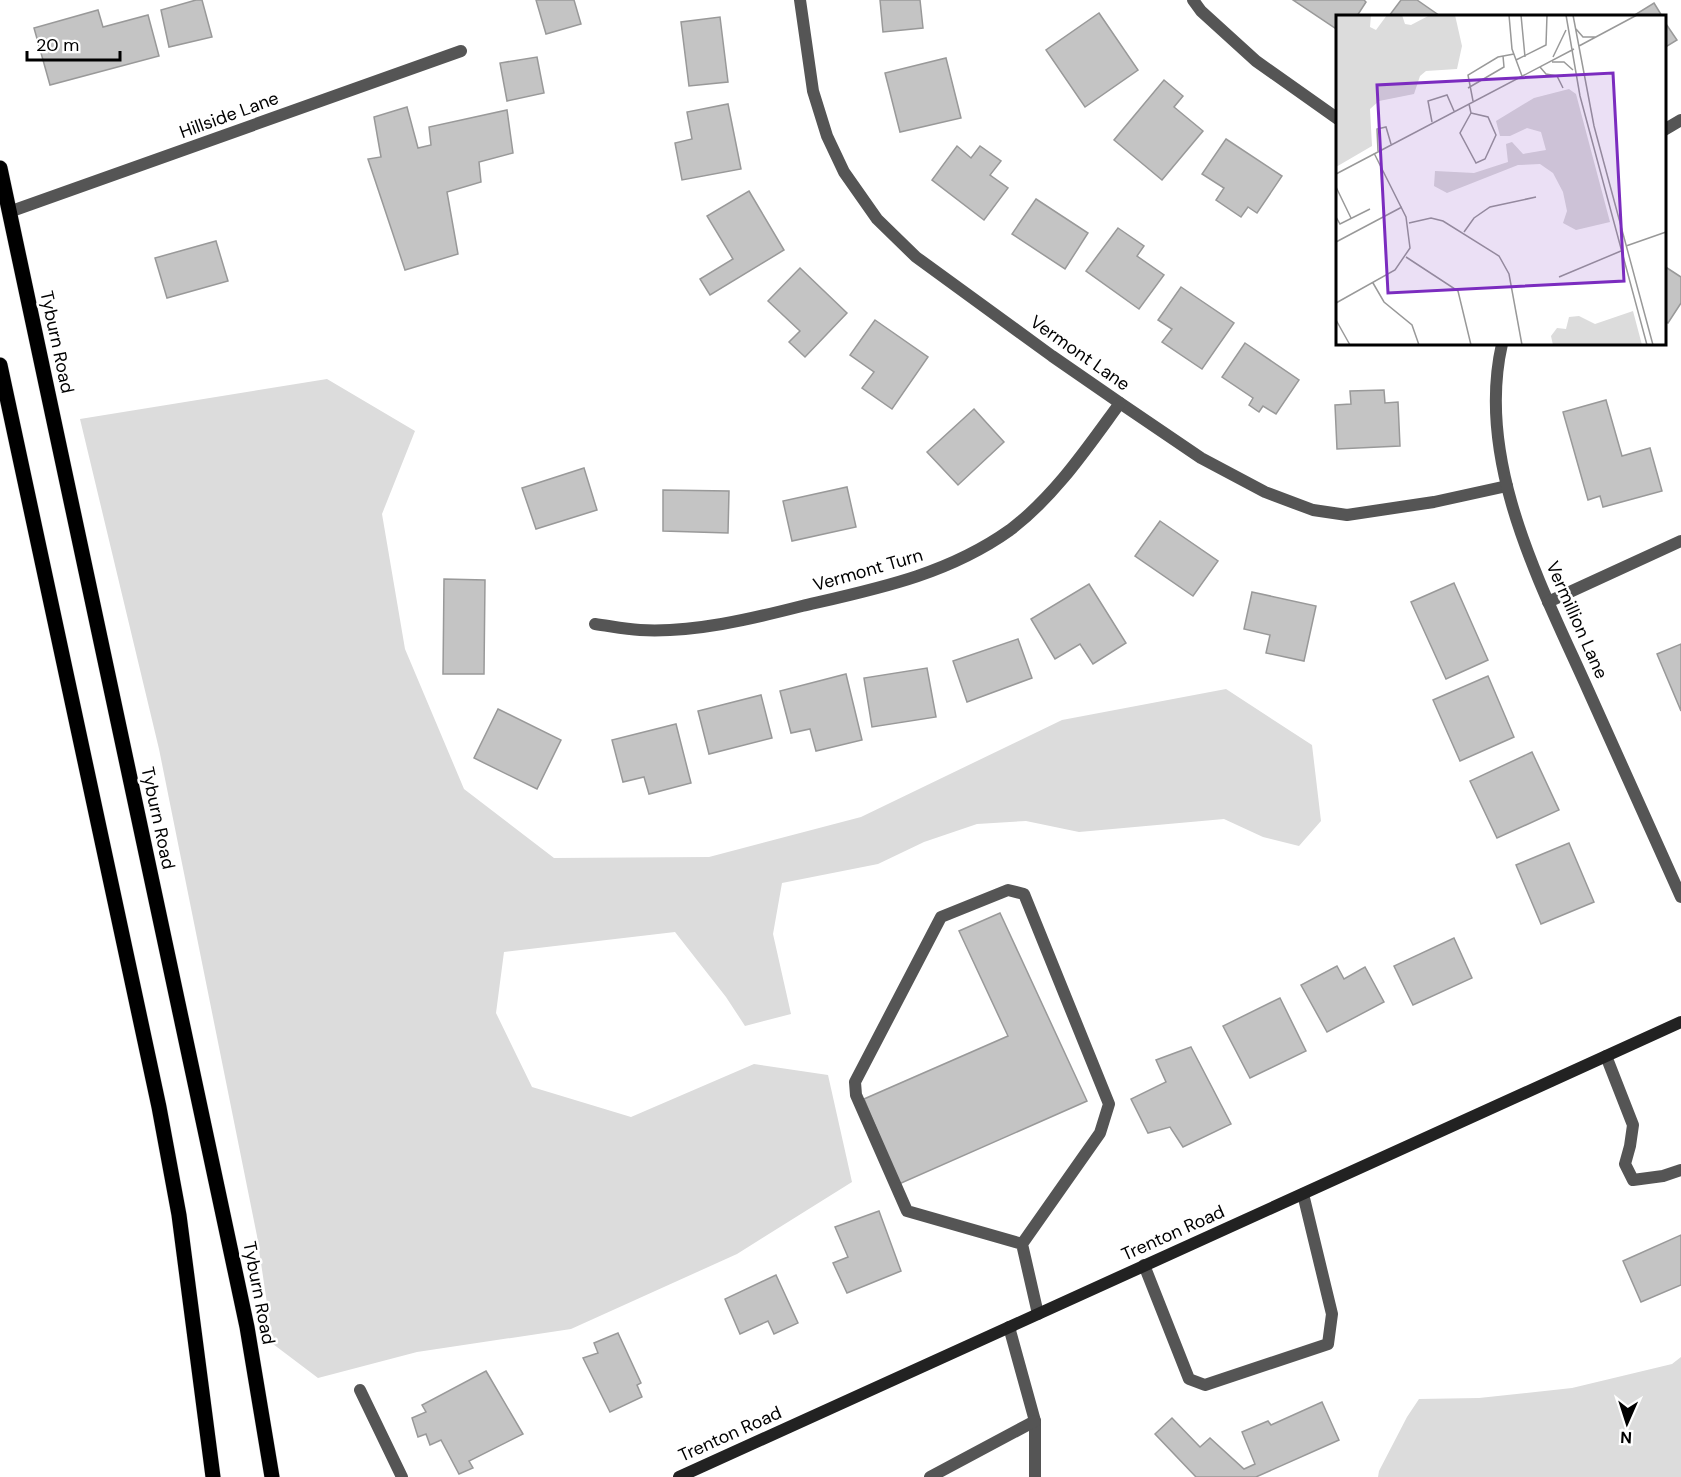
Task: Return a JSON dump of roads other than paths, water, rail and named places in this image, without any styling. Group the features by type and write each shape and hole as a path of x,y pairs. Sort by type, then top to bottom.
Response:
{"main road":[{"name":"Tyburn Road","path":"0,168 247,1327 272,1477"},
{"path":"0,365 159,1107 181,1226 213,1477"},
{"name":"Trenton Road","path":"679,1477 1681,1022"}],"street":[{"name":"Vermont Lane","path":"800,0 813,92 827,136 844,172 877,219 916,257 1120,403 1201,458 1265,492 1313,510 1347,515 1434,502 1507,486"},
{"path":"1192,0 1256,61 1336,118"},
{"name":"Hillside Lane","path":"9,212 461,51"},
{"path":"1666,129 1681,120"},
{"name":"Vermillion Lane","path":"1502,345 1496,389 1497,430 1507,486 1521,533 1548,602 1681,897"},
{"name":"Vermont Turn","path":"595,624 641,630 687,628 752,618 891,585 923,575 971,553 1010,529 1041,502 1075,464 1120,403"},
{"path":"1548,602 1681,541"},
{"path":"1022,1244 907,1211 856,1095 855,1082 941,917 1008,890 1024,894 1108,1104 1100,1134 1022,1244 1038,1314"},
{"path":"1606,1056 1633,1125 1625,1164 1633,1180 1663,1176 1681,1170"},
{"path":"1144,1265 1189,1379 1205,1385 1328,1344 1332,1314 1303,1194"},
{"path":"1009,1327 1035,1421 1035,1477"},
{"path":"360,1390 402,1477"},
{"path":"930,1477 1035,1421"}]}
